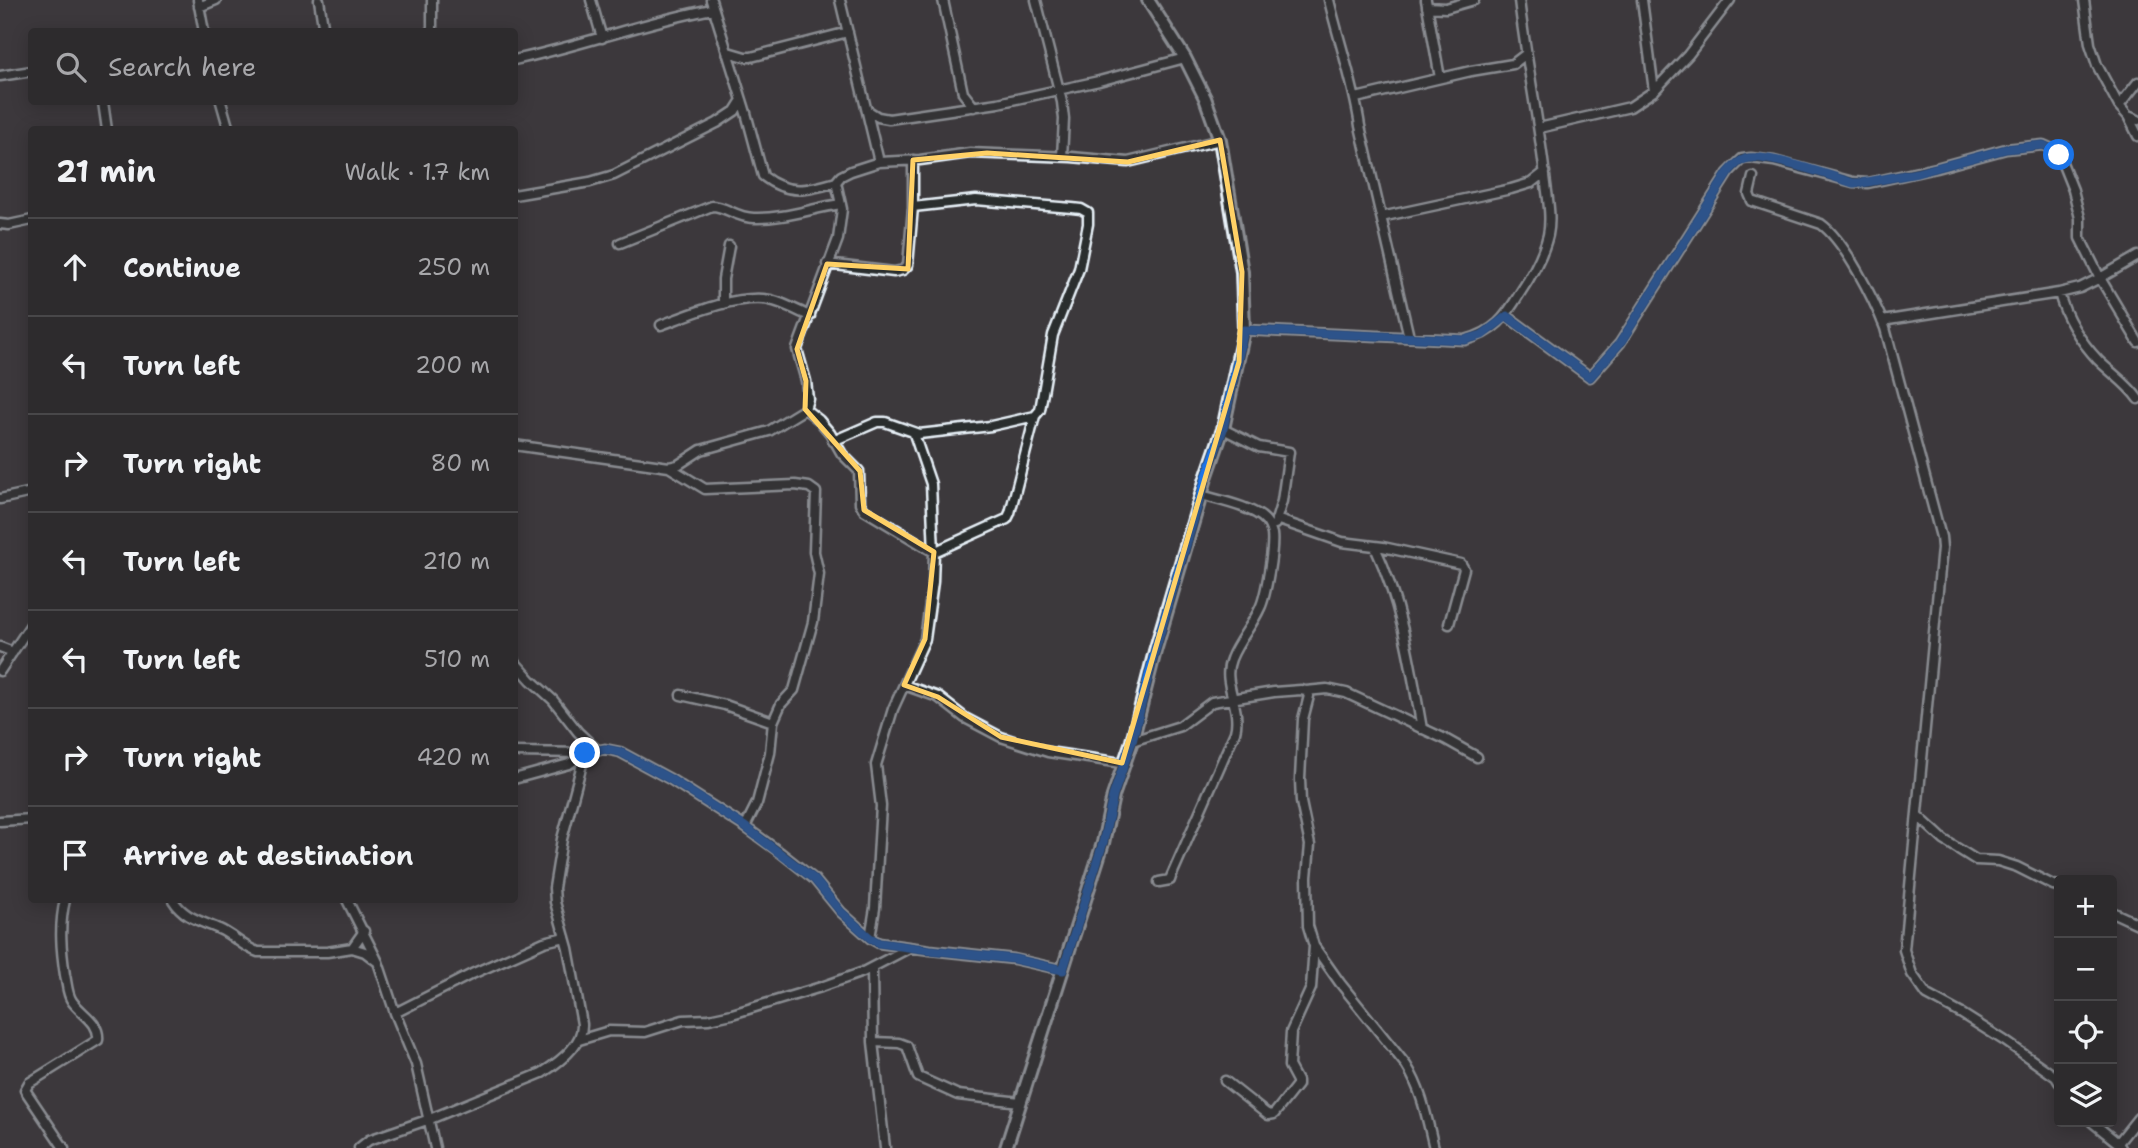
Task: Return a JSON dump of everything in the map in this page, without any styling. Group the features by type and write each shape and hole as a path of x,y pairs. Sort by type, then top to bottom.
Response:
{"main road":[{"path":"1006,1148 1103,843 1122,763 1132,741 1155,651 1223,429 1244,330 1242,272 1220,140 1205,98 1185,58 1148,0"}],"street":[{"path":"203,28 198,3 216,0"},
{"path":"319,0 323,28"},
{"path":"432,0 432,28"},
{"path":"591,0 601,38"},
{"path":"711,0 763,176 770,182 797,191 836,182 851,171 879,162 970,153 1128,162 1220,140"},
{"path":"840,0 879,162"},
{"path":"943,0 962,93 974,107"},
{"path":"1036,0 1060,90 1064,119 1062,157"},
{"path":"1329,0 1356,98 1360,126 1409,337"},
{"path":"1440,78 1427,4 1447,8 1474,0"},
{"path":"1244,330 1465,340 1482,335 1507,316 1537,267 1548,234 1549,214 1539,128 1518,0"},
{"path":"1642,0 1654,91"},
{"path":"1539,128 1630,107 1654,91 1688,55 1730,0"},
{"path":"2084,0 2090,44 2097,65 2138,136"},
{"path":"518,59 713,9"},
{"path":"727,52 744,57 848,32"},
{"path":"1356,98 1513,64 1526,54"},
{"path":"734,74 744,57"},
{"path":"867,110 888,120 974,107 1060,90 1185,58"},
{"path":"1513,64 1529,72"},
{"path":"0,76 28,72"},
{"path":"2119,106 2138,82"},
{"path":"518,194 590,182 614,175 717,123 734,111 742,100"},
{"path":"103,105 106,126"},
{"path":"222,105 228,126"},
{"path":"2128,116 2138,120"},
{"path":"872,132 888,120"},
{"path":"1507,316 1590,377 1620,343 1728,173 1742,159 1774,161 1853,183 1868,183 2006,149 2043,145 2059,155 2074,190 2080,218 2080,238 2138,342"},
{"path":"827,264 887,272 903,270 908,265 913,207 913,160"},
{"path":"1381,217 1511,189 1531,183 1545,172"},
{"path":"1753,177 1749,194 1752,201 1828,229 1845,251 1882,321 1942,548 1904,950 1912,974 1927,995 2005,1041 2054,1076"},
{"path":"518,446 669,467 678,465 701,450 769,431 805,409 808,399 806,381 797,349 838,239 841,204 836,182"},
{"path":"913,207 960,201 994,201 1081,209 1088,214 1079,269 1053,335 1041,410 1035,416 1009,516 934,552"},
{"path":"621,243 712,206 719,206 740,217 757,218 795,214 841,204"},
{"path":"0,224 28,221"},
{"path":"723,304 723,279 729,246"},
{"path":"1882,321 2080,288 2138,256"},
{"path":"2059,293 2065,312 2088,348 2138,399"},
{"path":"661,325 723,304 762,299 810,316"},
{"path":"805,409 819,420 842,454 859,471 859,498 862,507 934,552"},
{"path":"833,441 877,422 887,423 914,434 991,426 1035,416"},
{"path":"1159,882 1170,880 1235,732 1237,723 1234,699 1228,679 1230,663 1262,605 1272,533 1282,502 1289,452 1259,447 1223,429"},
{"path":"870,938 875,908 881,806 876,765 893,709 925,639 933,582 930,479 914,434"},
{"path":"669,467 705,489 795,485 809,487 816,492 814,552 818,573 813,622 794,690 781,704 773,722 771,747 757,803 745,827"},
{"path":"0,499 28,493"},
{"path":"1201,495 1251,512 1266,521 1272,533"},
{"path":"1276,519 1342,542 1383,547 1461,564 1464,569 1449,624"},
{"path":"1375,547 1406,634 1422,729"},
{"path":"0,671 28,629"},
{"path":"0,648 13,652"},
{"path":"518,665 596,749"},
{"path":"904,685 938,697 965,718 1000,737 1048,752 1122,763"},
{"path":"1132,741 1180,726 1212,702 1274,692 1327,689 1346,693 1446,739 1477,757"},
{"path":"1306,691 1310,699 1303,719 1300,779 1301,802 1310,840 1306,911 1308,926 1314,946 1415,1079 1434,1148"},
{"path":"681,695 725,705 773,722"},
{"path":"518,778 569,764 596,749 620,752 670,779 745,827 814,879 841,912 879,943 1014,959 1063,970"},
{"path":"518,752 585,753"},
{"path":"579,1040 582,1024 554,888 562,839 585,753"},
{"path":"1918,817 1944,840 1976,860 1998,861 2017,867 2054,885"},
{"path":"0,821 28,820"},
{"path":"64,903 60,926 68,994 72,1002 92,1022 99,1040 29,1083 25,1090 64,1148"},
{"path":"176,903 189,917 221,929 248,949 258,952 327,952 352,948 365,952 378,962"},
{"path":"349,903 378,962 416,1064 435,1148"},
{"path":"2117,914 2138,924"},
{"path":"352,948 364,931"},
{"path":"395,1013 472,974 544,942 565,937"},
{"path":"1224,1081 1270,1115 1274,1114 1297,1085 1289,1066 1291,1032 1311,988 1314,946"},
{"path":"359,1148 369,1140 430,1119 542,1073 579,1040 610,1031 650,1031 683,1020 705,1020 732,1014 821,988 872,969 909,948"},
{"path":"872,969 873,1042 885,1148"},
{"path":"873,1042 907,1046 918,1077 958,1095 1020,1102"},
{"path":"2098,1127 2120,1145 2138,1118"}],"highlighted area":[{"path":"1220,140 1242,272 1239,362 1122,763 1001,737 938,697 904,685 925,639 934,552 864,510 860,471 805,409 806,381 797,349 827,264 908,269 913,160 987,153 1128,162"}],"route":[{"path":"585,753 596,749 620,752 670,779 745,827 814,879 841,912 879,943 981,954 1063,970 1103,843 1122,763 1132,741 1155,651 1206,478 1223,429 1244,330 1465,340 1482,335 1507,316 1590,377 1620,343 1728,173 1742,159 1774,161 1853,183 1868,183 2031,145 2043,145 2059,155"}]}
